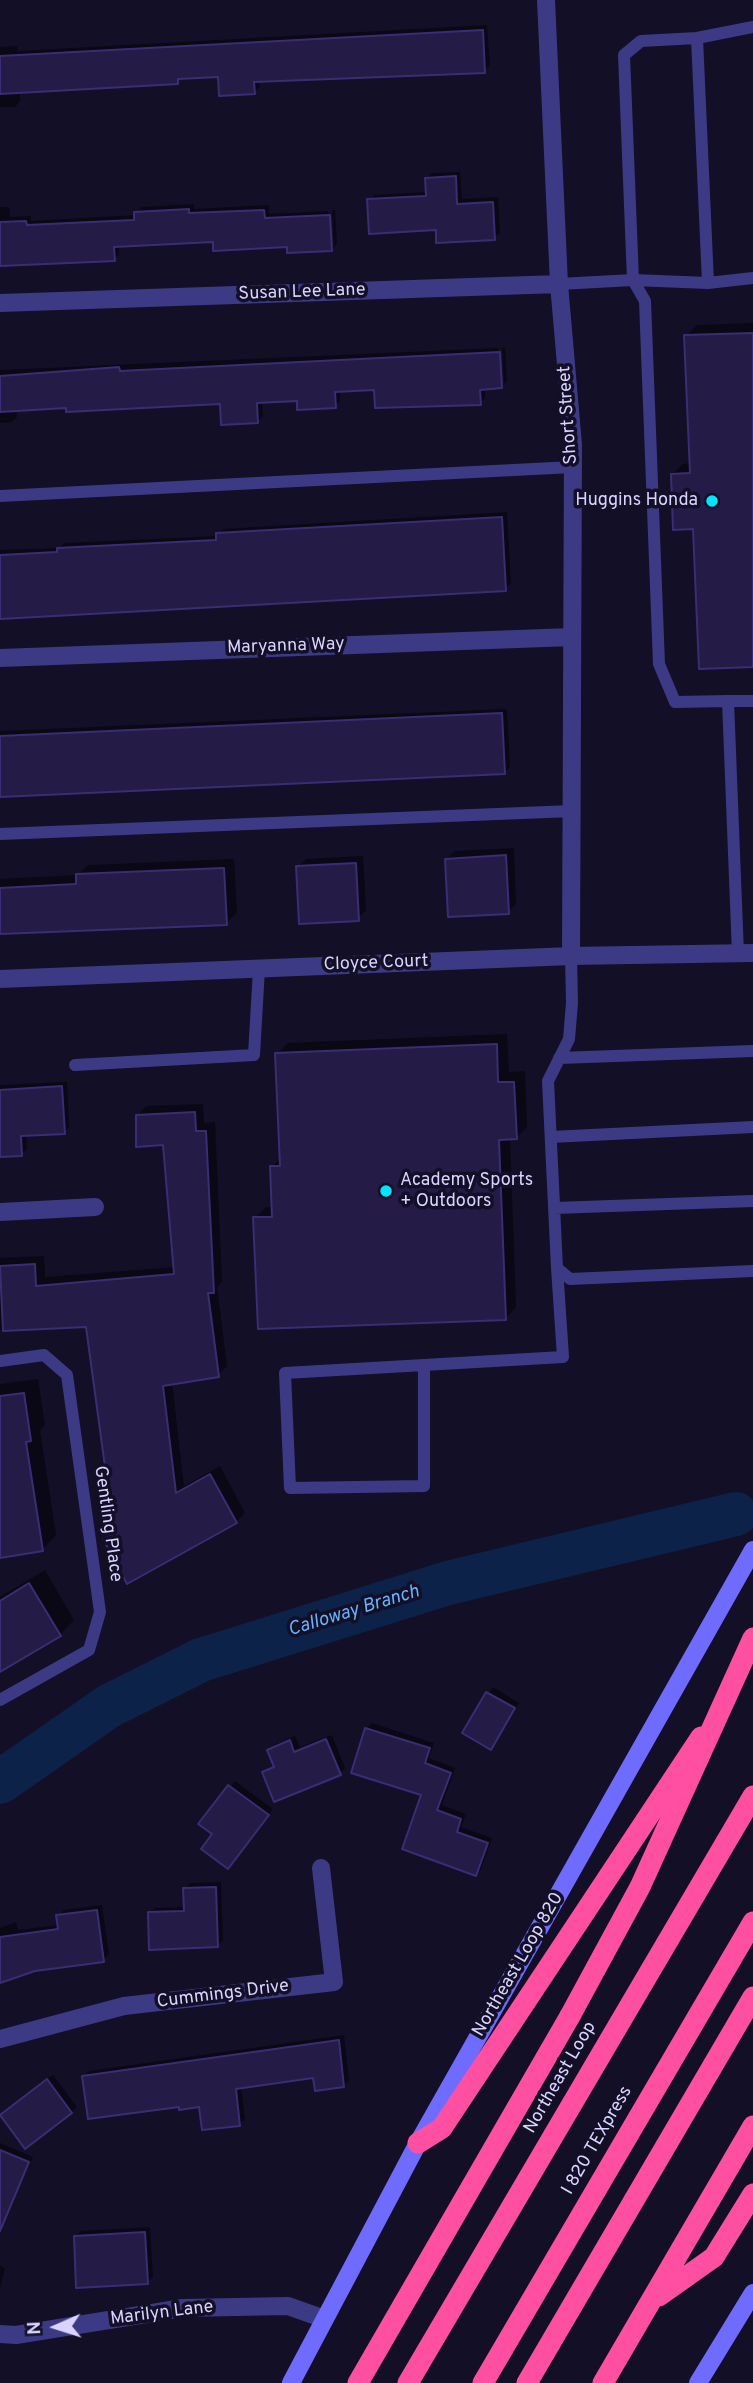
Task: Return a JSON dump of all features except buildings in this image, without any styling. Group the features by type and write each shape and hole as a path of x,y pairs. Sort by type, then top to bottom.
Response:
{"highway":[{"path":"358,2383 570,2016 640,1887 753,1638"},
{"path":"418,2143 442,2128 753,1660"},
{"name":"Northeast Loop","path":"408,2383 753,1796"},
{"name":"I 820 TEXpress","path":"482,2383 753,1922"},
{"path":"527,2383 753,1997"},
{"path":"603,2383 753,2126"},
{"path":"652,2302 714,2257 753,2194"}],"main road":[{"name":"Northeast Loop 820","path":"291,2383 322,2318 418,2143 749,1556"},
{"path":"698,2383 753,2293"}],"street":[{"name":"Short Street","path":"546,0 559,284 573,467 571,956"},
{"name":"Susan Lee Lane","path":"0,303 559,284"},
{"name":"Maryanna Way","path":"0,658 572,637"},
{"name":"Cloyce Court","path":"0,979 571,956 746,954"},
{"path":"0,1212 94,1207"},
{"name":"Cummings Drive","path":"0,2039 124,2006 334,1982 321,1868"},
{"name":"Marilyn Lane","path":"0,2334 16,2335 183,2308 234,2305 288,2306 322,2318"}],"lane":[{"path":"753,27 697,38 641,41 624,55 634,280 645,302 659,664 675,702 753,701"},
{"path":"697,38 708,283"},
{"name":"Susan Lee Lane","path":"559,284 634,280 708,283 753,278"},
{"path":"0,496 573,467"},
{"path":"728,701 746,954"},
{"path":"0,834 572,811"},
{"path":"424,1365 424,1486 290,1488 285,1373 424,1365 563,1357 548,1081 569,1039 572,1003 571,956"},
{"path":"75,1065 254,1055 259,969"},
{"path":"559,1058 753,1051"},
{"path":"551,1136 753,1127"},
{"path":"554,1208 753,1201"},
{"path":"557,1268 570,1279 753,1272"},
{"name":"Gentling Place","path":"0,1361 44,1356 68,1375 100,1612 89,1650 0,1700"}],"waterway":[{"name":"Calloway Branch","path":"0,1782 109,1706 201,1660 448,1583 736,1514"}],"place":[{"name":"Huggins Honda","path":"712,501"},
{"name":"Academy Sports + Outdoors","path":"386,1191"}]}
